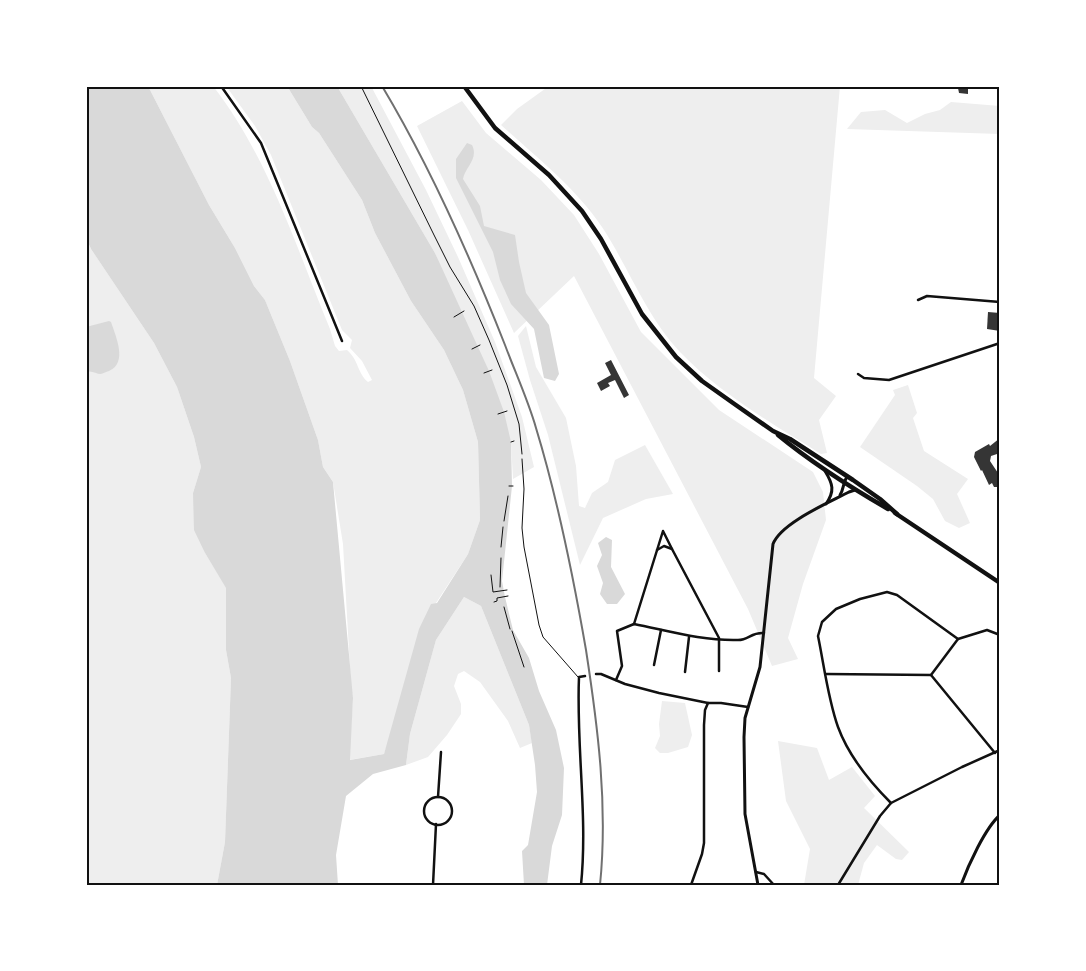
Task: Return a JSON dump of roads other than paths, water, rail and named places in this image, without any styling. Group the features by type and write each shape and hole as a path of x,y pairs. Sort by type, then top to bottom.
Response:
{"main road":[{"path":"464,86 495,128 555,181 582,211 601,238 642,314 671,352 688,368 714,390 843,482 897,514 1000,583"},
{"path":"773,431 790,439 840,472 880,499 897,514"}],"street":[{"path":"221,86 261,143 342,341"},
{"path":"918,300 927,296 1000,302"},
{"path":"858,374 864,378 889,380 1000,343"},
{"path":"824,468 836,486"},
{"path":"826,504 836,486 847,477"},
{"path":"838,498 842,491 843,482"},
{"path":"758,885 745,807 744,737 748,707 760,667 770,558 775,539 789,526 826,504 856,490"},
{"path":"634,624 663,531 718,638 719,671"},
{"path":"657,550 664,546 672,549"},
{"path":"891,803 863,773 836,724 818,636 822,622 836,609 860,599 886,592 897,595 958,639"},
{"path":"616,680 622,666 617,630 634,624 689,637 740,640 756,633 764,633"},
{"path":"654,665 661,630"},
{"path":"931,675 958,639 986,630 1000,635"},
{"path":"685,672 689,637"},
{"path":"596,674 635,688 708,703 748,707"},
{"path":"826,674 931,675"},
{"path":"931,675 994,753"},
{"path":"581,885 583,831 578,711 579,677 585,676"},
{"path":"692,885 704,843 704,725 705,710 708,703"},
{"path":"838,885 880,816 891,803 1000,750"},
{"path":"438,797 441,752"},
{"path":"438,797 450,803 452,812 445,823 436,824 428,820 424,812 427,803 438,797"},
{"path":"961,885 978,846 991,825 1000,815"},
{"path":"433,885 436,824"},
{"path":"756,872 764,874 774,885"}],"lane":[{"path":"522,458 524,488 522,528 539,625 543,637 579,677"}],"railway":[{"path":"382,86 417,149 464,246 525,397 544,455 570,566 586,650 594,709 602,796 603,826 600,885"}]}
